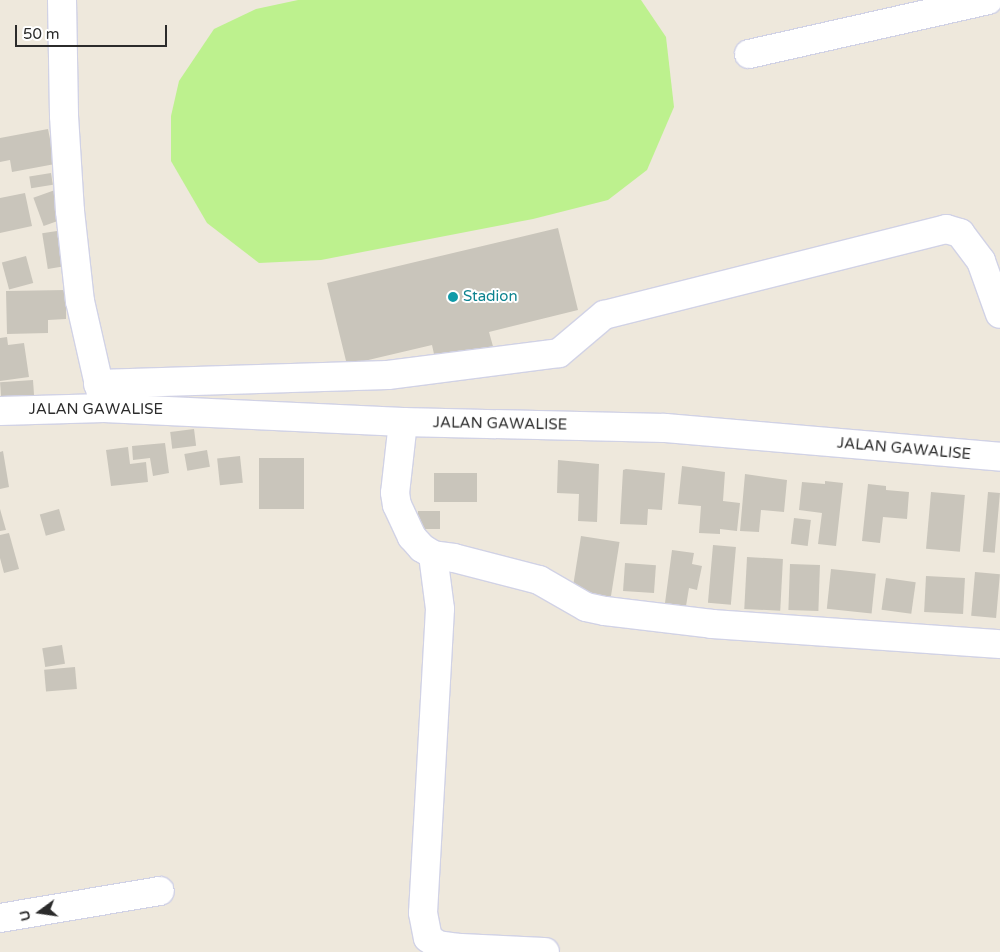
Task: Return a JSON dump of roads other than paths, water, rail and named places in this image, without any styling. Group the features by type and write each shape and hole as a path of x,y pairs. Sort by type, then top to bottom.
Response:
{"street":[{"path":"62,0 64,116 70,212 80,301 101,396 388,375 559,352 604,314 946,229 960,233 981,261 1000,314"},
{"path":"749,54 988,0"},
{"name":"JALAN GAWALISE","path":"0,411 101,396 403,422 665,428 1000,456"},
{"path":"403,422 395,493 397,505 412,537 422,548 433,555 539,580 586,607 605,610 712,624 1000,644"},
{"path":"433,555 440,609 423,913 428,938 438,945 460,948 545,952"},
{"path":"0,918 160,891"}],"place":[{"name":"Stadion","path":"453,297"}]}
